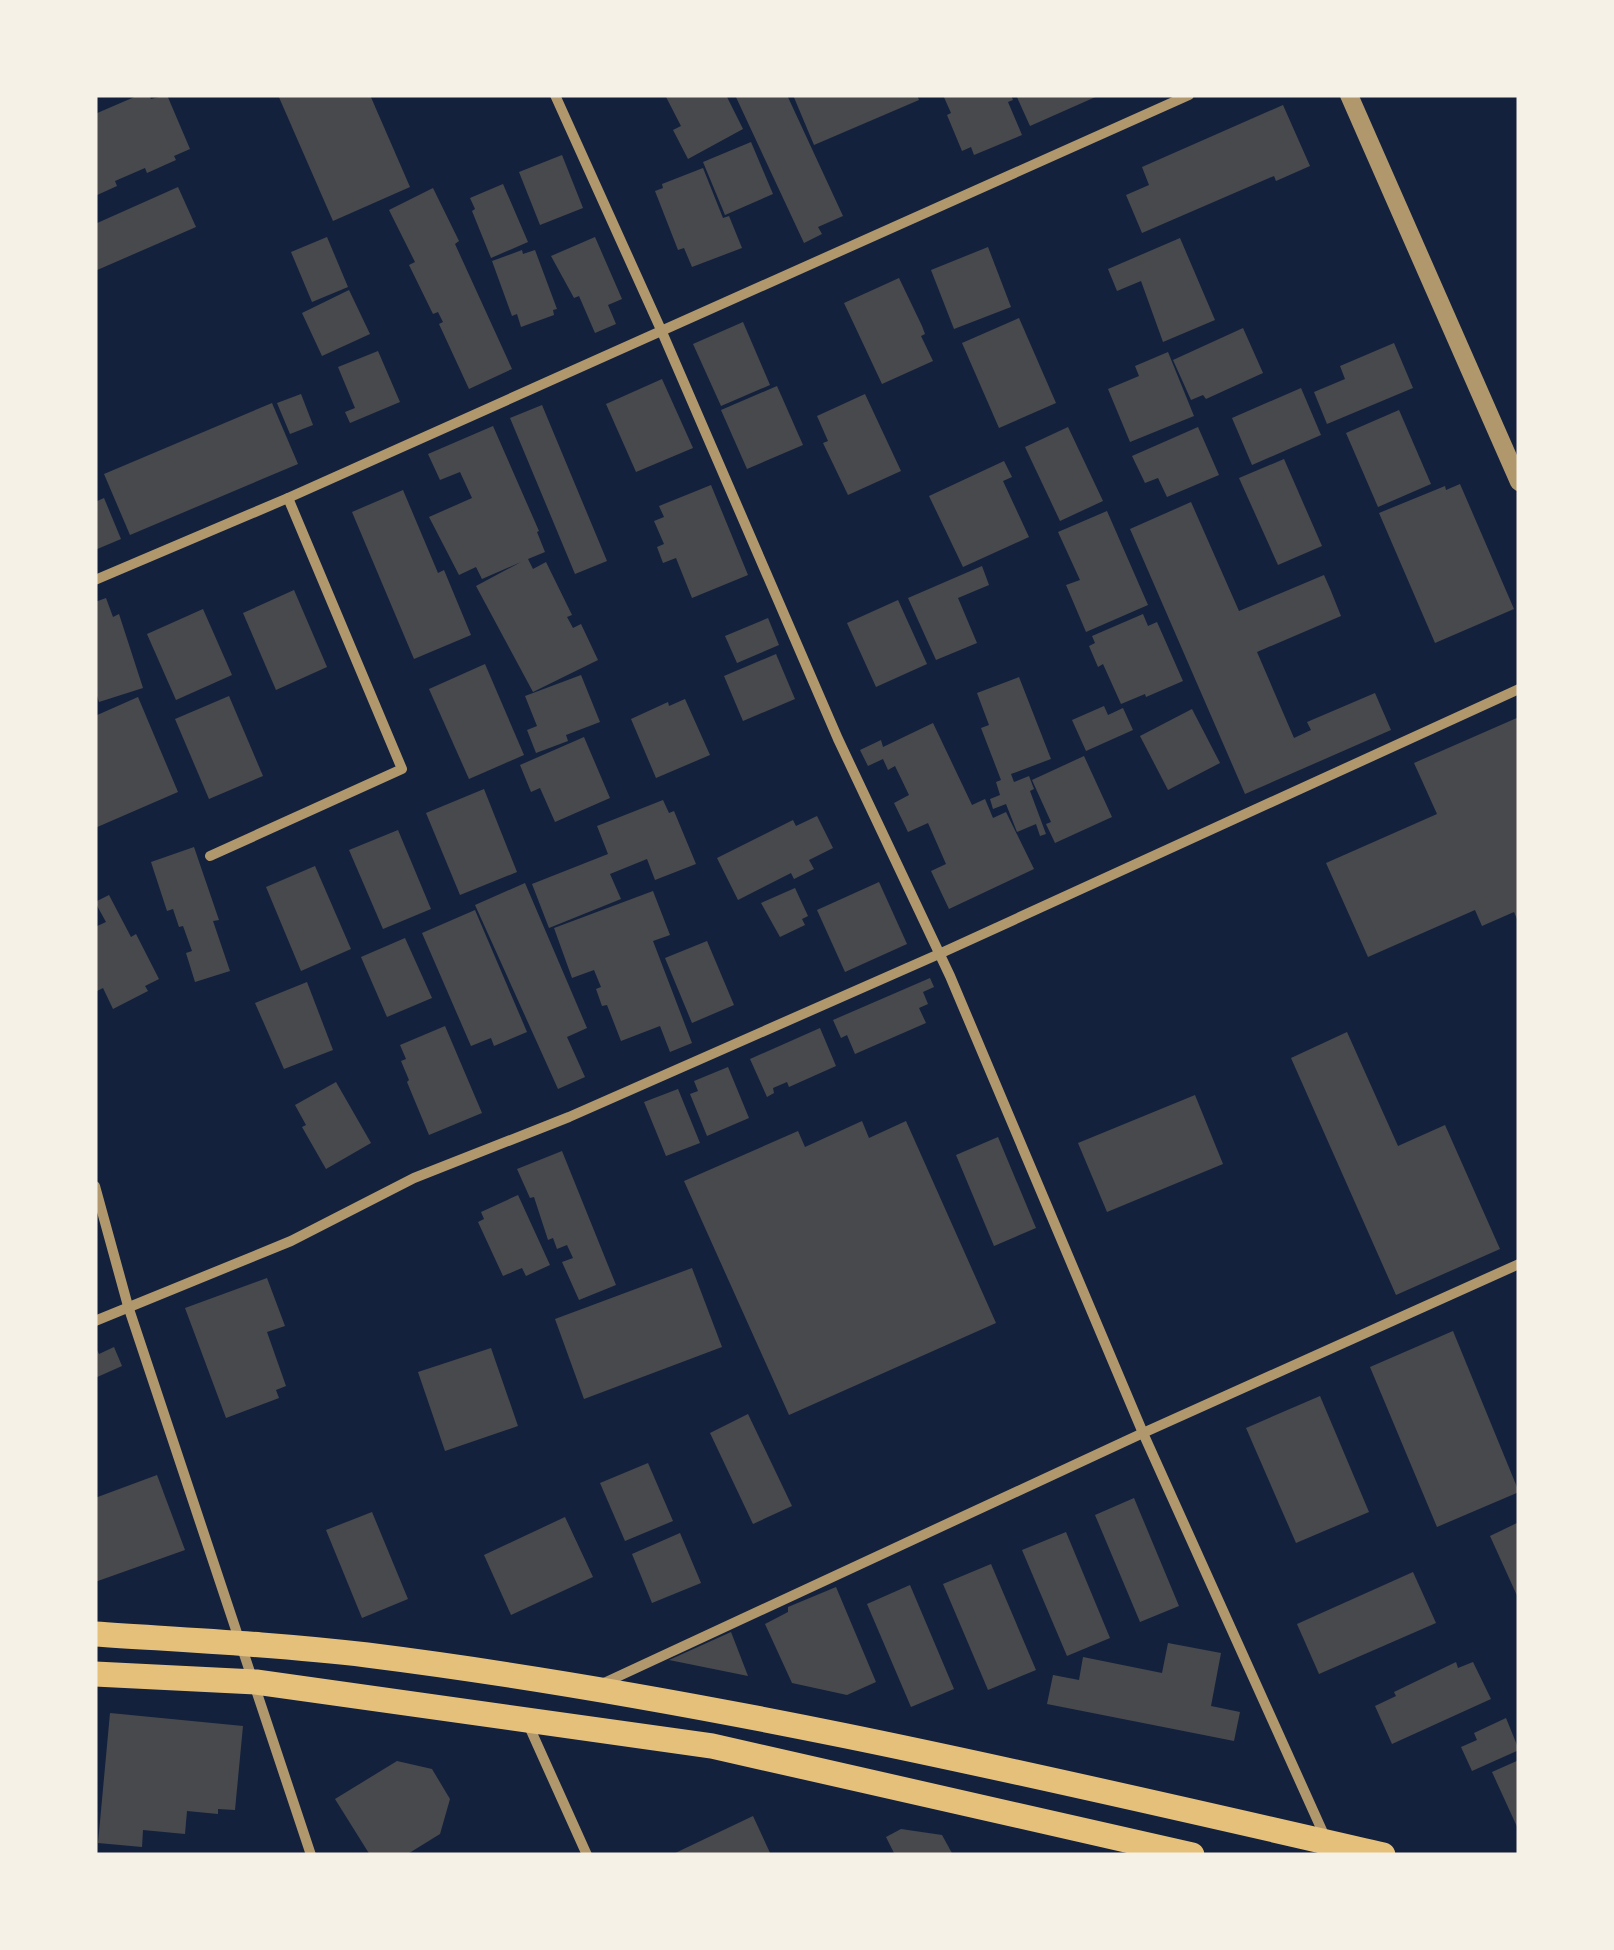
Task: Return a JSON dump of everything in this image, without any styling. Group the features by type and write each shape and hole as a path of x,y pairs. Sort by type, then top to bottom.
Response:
{"main road":[{"path":"95,1634 367,1655 590,1690 898,1746 1383,1855"},
{"path":"95,1674 256,1682 712,1746 1192,1855"}],"street":[{"path":"555,95 838,738 939,954 1143,1434 1328,1842"},
{"path":"95,580 288,498 1189,95"},
{"path":"1349,95 1519,482"},
{"path":"210,856 402,770 288,498"},
{"path":"95,1321 291,1241 414,1178 569,1116 939,954 1519,689"},
{"path":"95,1186 128,1306 311,1855"},
{"path":"590,1690 1519,1264"},
{"path":"526,1718 587,1855"}],"building":[{"path":"139,95 149,95 151,99 167,95 190,149 147,173 145,168 115,181 117,186 95,196 95,114"},
{"path":"278,95 370,95 410,187 333,221"},
{"path":"665,95 726,95 743,129 688,159 673,130 681,126"},
{"path":"735,95 787,95 843,216 818,227 822,234 804,243"},
{"path":"793,95 917,95 919,100 814,145"},
{"path":"943,95 1011,95 1013,100 1008,102 1022,135 974,155 971,147 962,151"},
{"path":"1016,95 1100,95 1030,126"},
{"path":"1283,105 1310,166 1276,181 1274,176 1142,233 1126,195 1149,185 1142,167"},
{"path":"751,142 773,194 725,215 703,162"},
{"path":"562,155 583,208 540,225 519,172"},
{"path":"703,168 723,218 729,216 742,248 692,267 684,248 678,250 655,191 663,188 662,184"},
{"path":"503,184 528,242 491,258 470,198"},
{"path":"178,187 196,227 95,271 95,224"},
{"path":"433,188 512,369 469,389 439,324 443,322 438,312 433,314 409,265 415,262 389,210"},
{"path":"327,237 348,287 312,302 291,252"},
{"path":"595,237 622,299 608,305 616,324 595,333 579,296 574,298 551,256"},
{"path":"1180,238 1215,320 1163,342 1141,281 1117,291 1108,269"},
{"path":"988,247 1011,307 954,329 931,270"},
{"path":"522,250 523,254 535,250 557,309 553,310 554,315 521,327 517,314 512,316 492,261"},
{"path":"899,278 922,326 925,334 921,336 933,361 882,384 844,303"},
{"path":"349,290 370,334 322,356 302,313"},
{"path":"1019,318 1056,403 999,428 962,343"},
{"path":"743,322 770,385 721,406 693,344"},
{"path":"1243,328 1263,373 1206,399 1203,395 1191,400 1173,360"},
{"path":"1394,343 1413,388 1327,424 1314,392 1345,379 1340,366"},
{"path":"378,351 400,402 350,423 345,412 355,408 338,367"},
{"path":"1168,352 1194,416 1130,442 1108,389 1139,376 1135,366"},
{"path":"662,379 693,448 636,472 606,404"},
{"path":"777,386 803,445 747,469 721,410"},
{"path":"1301,388 1321,435 1252,465 1232,418"},
{"path":"301,394 313,425 290,434 277,403"},
{"path":"865,394 901,471 848,495 823,443 828,441 817,416"},
{"path":"272,403 298,464 130,535 104,474"},
{"path":"542,405 607,561 575,574 510,418"},
{"path":"1399,410 1431,484 1378,507 1346,433"},
{"path":"493,426 545,552 528,559 533,569 546,562 572,615 567,617 573,628 581,624 598,660 533,692 476,586 521,562 482,579 476,567 459,575 429,517 472,498 460,472 440,480 428,454"},
{"path":"1068,427 1103,501 1060,521 1025,447"},
{"path":"1198,427 1219,475 1167,497 1158,478 1145,483 1132,456"},
{"path":"1284,459 1322,546 1278,565 1239,478"},
{"path":"1004,461 1012,477 1003,481 1029,537 963,567 929,496"},
{"path":"1460,484 1514,609 1435,643 1379,513 1445,486 1446,490"},
{"path":"711,485 748,575 692,598 676,558 663,563 657,547 664,544 654,521 664,517 659,506"},
{"path":"403,490 438,573 444,570 471,635 414,659 352,512"},
{"path":"104,498 121,539 95,550 95,502"},
{"path":"1191,502 1239,611 1324,575 1331,591 1341,616 1257,652 1294,738 1311,730 1307,722 1375,693 1391,730 1245,794 1130,529"},
{"path":"1107,511 1148,605 1086,632 1066,585 1080,580 1058,532"},
{"path":"982,566 989,585 958,598 977,643 936,660 908,598"},
{"path":"294,590 327,667 276,690 243,613"},
{"path":"106,598 113,617 119,614 143,688 99,702 95,689 95,602"},
{"path":"898,600 927,664 876,687 847,623"},
{"path":"203,609 232,675 176,700 147,634"},
{"path":"1143,614 1148,626 1157,622 1183,681 1121,704 1103,664 1098,667 1089,646 1095,643 1092,636"},
{"path":"768,618 779,645 737,663 725,636"},
{"path":"776,654 795,699 743,721 724,676"},
{"path":"485,664 524,755 469,779 429,689"},
{"path":"581,675 600,722 566,735 568,741 536,753 527,730 537,726 525,696"},
{"path":"1019,677 1051,759 1011,774 1014,782 1029,776 1034,789 1030,791 1046,834 1040,836 1036,824 1017,832 1006,804 993,809 990,799 1000,795 996,782 1001,780 981,728 989,725 977,693"},
{"path":"229,696 263,776 209,799 175,719"},
{"path":"138,697 178,792 95,828 95,716"},
{"path":"685,699 710,755 656,778 631,719 668,702 669,706"},
{"path":"1104,706 1108,715 1123,708 1133,730 1086,751 1072,720"},
{"path":"1192,709 1220,763 1168,790 1140,736"},
{"path":"1519,717 1519,924 1514,912 1482,926 1475,910 1368,957 1326,863 1437,814 1414,763"},
{"path":"933,723 972,805 985,799 993,818 1006,812 1034,869 949,909 931,871 946,864 928,823 908,832 894,803 909,795 895,766 888,770 883,759 868,766 860,750 881,740 883,747"},
{"path":"584,737 610,798 555,822 540,788 531,792 520,765"},
{"path":"1084,756 1112,817 1055,843 1046,824 1051,822 1032,780"},
{"path":"484,789 517,872 460,895 426,813"},
{"path":"663,800 669,813 674,811 696,864 655,880 647,859 610,874 621,899 549,928 532,884 608,854 597,826"},
{"path":"817,816 833,848 809,860 814,869 794,879 791,873 738,900 717,858 793,820 796,826"},
{"path":"398,830 431,909 383,929 349,850"},
{"path":"194,847 219,920 213,921 230,971 195,982 186,953 192,951 183,926 179,927 173,909 167,911 151,862"},
{"path":"315,866 351,949 301,971 266,887"},
{"path":"879,882 907,944 845,972 817,910"},
{"path":"525,883 587,1028 567,1037 585,1077 558,1089 475,905"},
{"path":"795,888 808,916 802,919 805,925 780,937 761,903"},
{"path":"653,891 670,935 653,941 692,1043 670,1052 660,1026 621,1041 607,1005 602,1006 596,989 601,987 594,970 572,978 554,928"},
{"path":"109,895 131,937 136,934 159,979 145,986 148,991 113,1009 103,988 95,992 95,927 106,922 95,902"},
{"path":"475,910 527,1032 494,1046 491,1038 471,1046 422,933"},
{"path":"405,938 432,998 387,1017 361,957"},
{"path":"707,941 734,1005 692,1023 665,958"},
{"path":"930,978 934,987 923,992 928,1004 919,1008 926,1023 855,1054 847,1035 841,1038 833,1020"},
{"path":"307,982 333,1050 284,1069 255,1003"},
{"path":"445,1026 482,1113 429,1135 407,1082 401,1061 406,1059 400,1045"},
{"path":"820,1028 836,1066 789,1087 787,1082 773,1088 774,1093 767,1097 750,1059"},
{"path":"1347,1032 1398,1146 1445,1125 1500,1249 1396,1295 1291,1058"},
{"path":"728,1067 749,1118 707,1136 690,1094 698,1091 694,1081"},
{"path":"336,1082 371,1143 326,1169 302,1127 306,1125 295,1105"},
{"path":"678,1089 700,1143 666,1156 644,1102"},
{"path":"1195,1095 1223,1164 1107,1212 1078,1143"},
{"path":"862,1121 869,1138 906,1121 996,1323 789,1415 684,1181 798,1131 805,1147"},
{"path":"998,1137 1036,1228 994,1246 956,1155"},
{"path":"562,1151 616,1285 579,1300 562,1262 573,1258 567,1245 557,1249 553,1238 548,1240 534,1197 530,1198 517,1169"},
{"path":"518,1195 550,1265 526,1276 522,1268 503,1276 478,1222 484,1219 481,1212"},
{"path":"692,1268 722,1347 584,1399 555,1319"},
{"path":"267,1278 285,1326 267,1332 286,1386 276,1390 279,1398 226,1418 185,1308"},
{"path":"1453,1331 1519,1492 1437,1527 1370,1367"},
{"path":"95,1346 99,1354 114,1347 122,1366 95,1378"},
{"path":"491,1348 518,1426 445,1451 418,1372"},
{"path":"1320,1396 1369,1512 1296,1543 1246,1428"},
{"path":"748,1414 792,1506 753,1524 710,1433"},
{"path":"648,1463 673,1521 625,1541 600,1483"},
{"path":"157,1475 185,1550 95,1582 95,1498"},
{"path":"1134,1498 1179,1606 1140,1622 1095,1515"},
{"path":"372,1512 408,1599 362,1618 326,1530"},
{"path":"565,1517 593,1577 511,1615 484,1555"},
{"path":"1519,1522 1519,1600 1490,1536"},
{"path":"1066,1532 1110,1638 1067,1656 1022,1550"},
{"path":"680,1533 701,1583 652,1603 632,1554"},
{"path":"991,1564 1036,1670 988,1690 943,1584"},
{"path":"1413,1572 1436,1623 1319,1674 1297,1624"},
{"path":"910,1585 954,1689 911,1707 867,1604"},
{"path":"836,1587 876,1682 847,1695 792,1683 765,1624 788,1612 788,1607"},
{"path":"731,1632 748,1676 669,1660"},
{"path":"1168,1643 1221,1653 1211,1706 1240,1712 1234,1741 1047,1704 1053,1675 1079,1680 1083,1657 1162,1673"},
{"path":"1456,1662 1458,1668 1473,1662 1491,1699 1392,1744 1375,1706 1396,1696 1394,1692"},
{"path":"110,1713 243,1726 235,1810 218,1809 218,1814 187,1811 185,1834 143,1830 142,1847 98,1843"},
{"path":"1506,1718 1519,1750 1472,1771 1461,1747 1477,1740 1474,1733"},
{"path":"1519,1760 1519,1831 1492,1772"},
{"path":"397,1761 432,1769 450,1799 440,1834 406,1855 370,1855 335,1799"},
{"path":"753,1816 771,1855 671,1855"},
{"path":"901,1829 942,1835 953,1855 895,1855 886,1837"}]}
